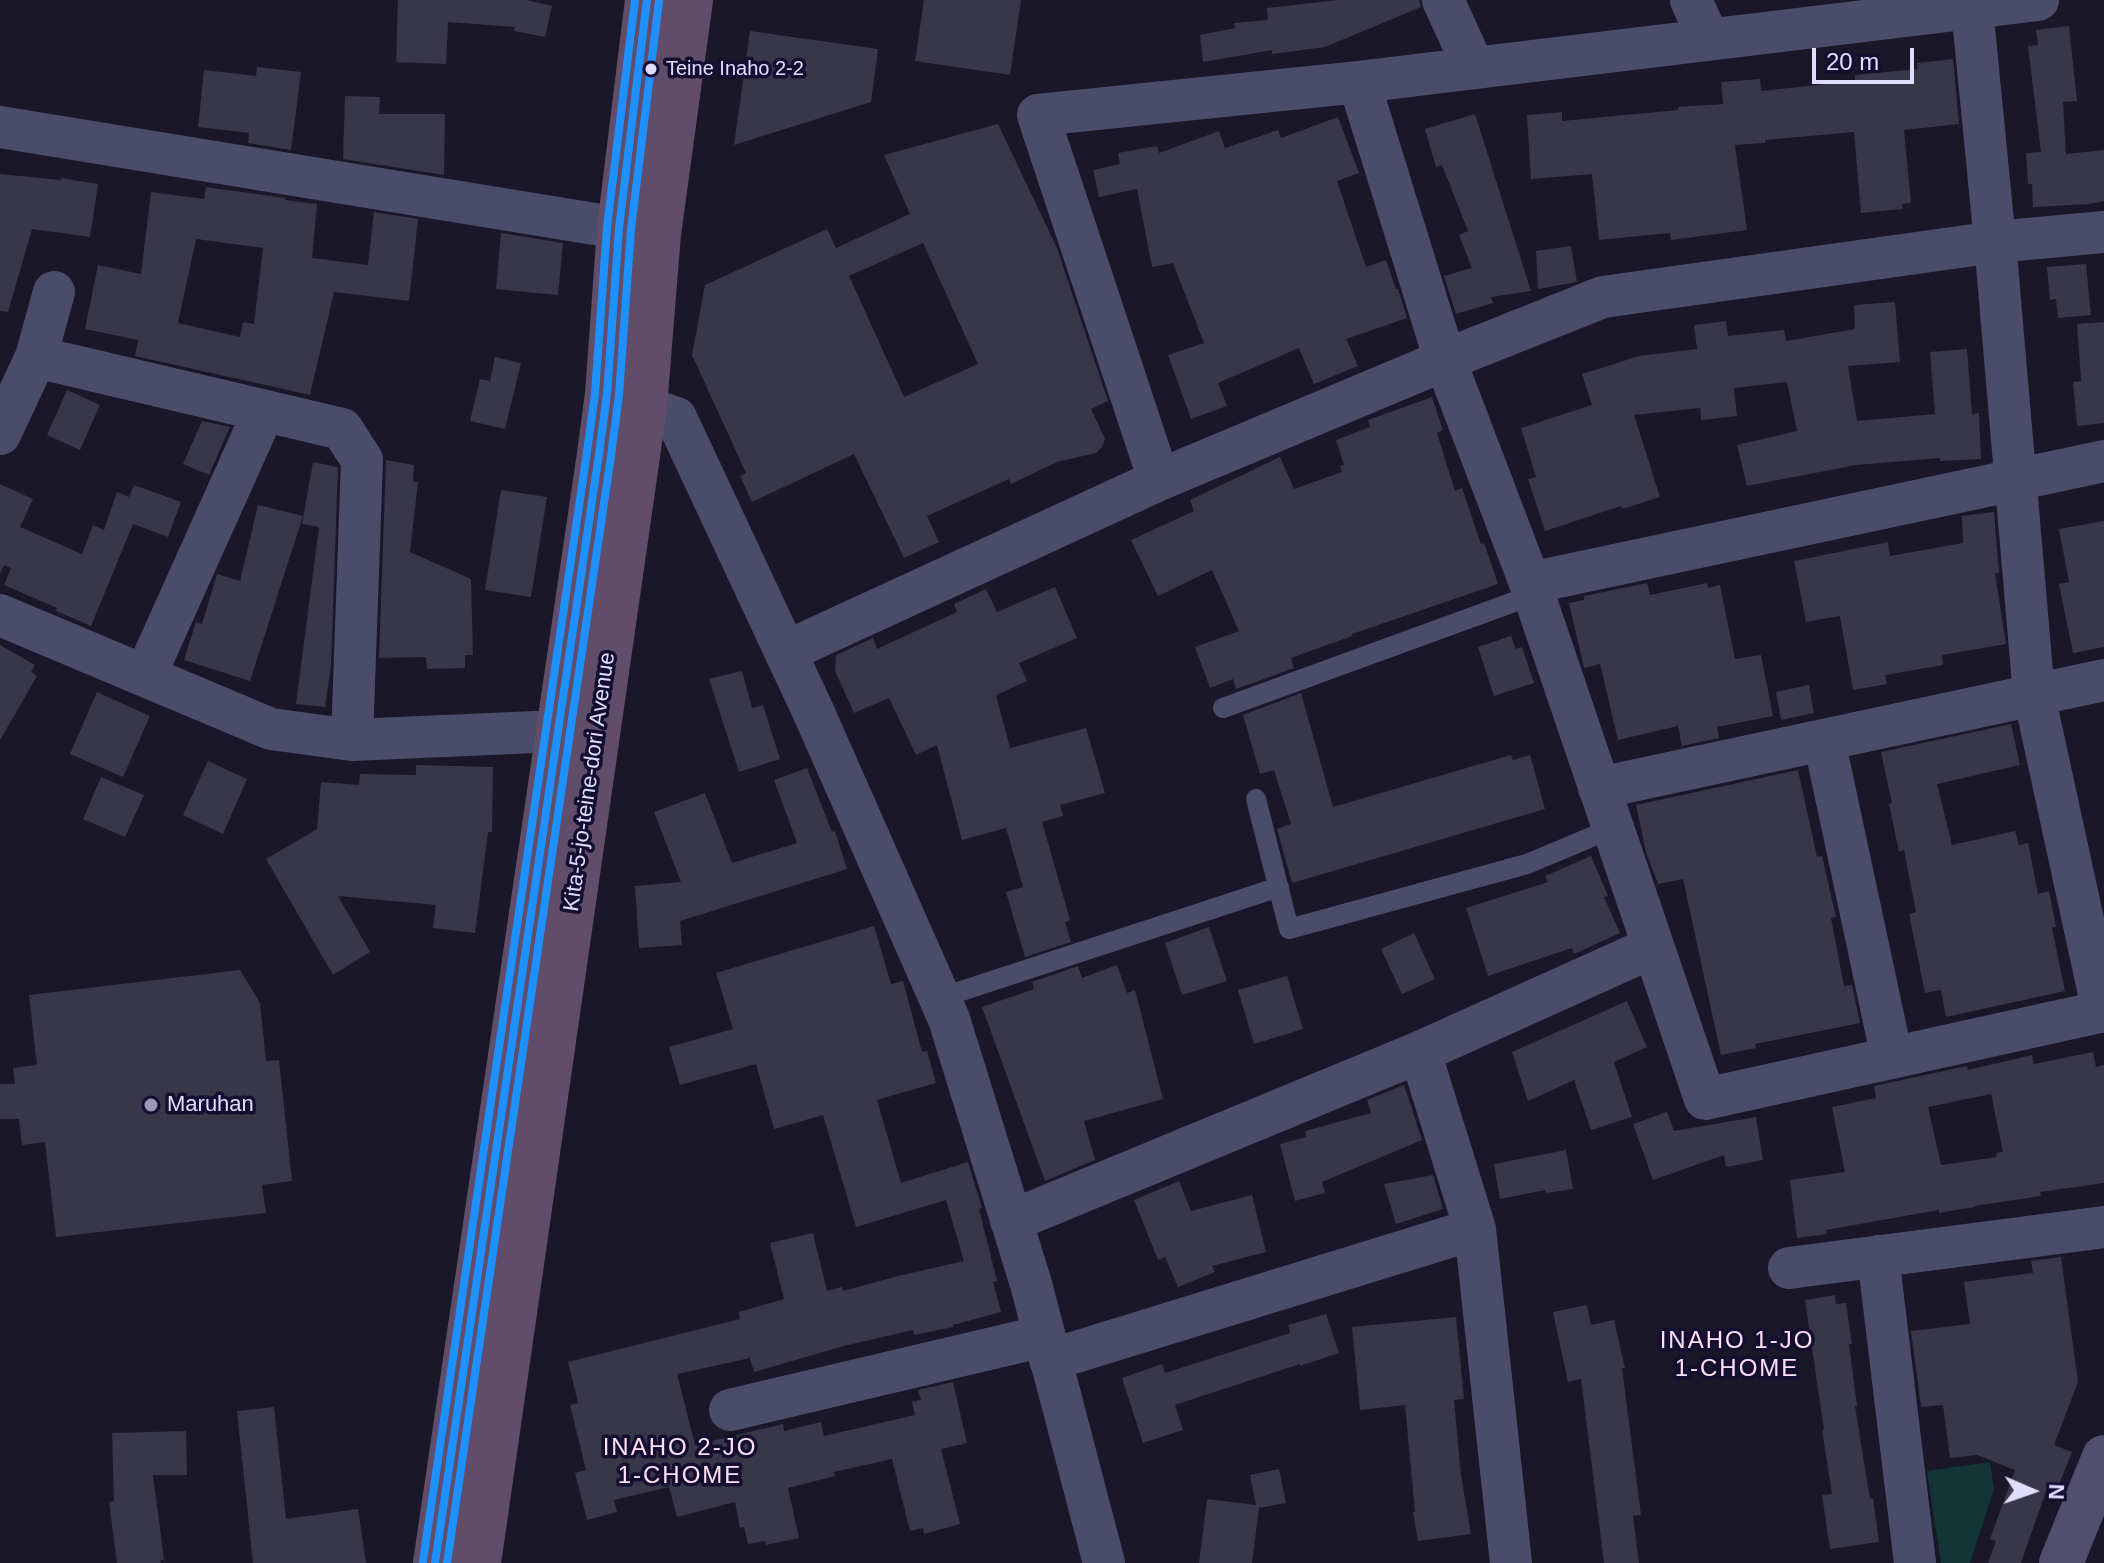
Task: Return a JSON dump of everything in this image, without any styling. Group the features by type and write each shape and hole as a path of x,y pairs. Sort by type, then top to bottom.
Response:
{"highway":[{"name":"Kita-5-jo-teine-dori Avenue","path":"479,1563 626,400 619,228 647,0"},
{"name":"Kita-5-jo-teine-dori Avenue","path":"435,1563 559,731 659,234 691,0"}],"street":[{"path":"1443,0 1474,68"},
{"path":"1691,0 1708,38"},
{"path":"1159,480 1038,115 1359,82 1971,4 2038,0"},
{"path":"1359,82 1445,360 1532,589 1705,1099 2104,1012 2034,695 1971,4"},
{"path":"0,127 619,228"},
{"path":"785,652 1159,480 1603,297 1995,242 2104,232"},
{"path":"0,434 36,357 54,292"},
{"path":"36,357 342,429 362,460 352,740"},
{"path":"626,400 676,418 819,725 949,1019 1011,1221 1104,1563"},
{"path":"145,676 264,411"},
{"path":"1532,589 2104,461"},
{"path":"0,615 271,729 352,740 559,731"},
{"path":"1599,788 2104,680"},
{"path":"1824,740 1892,1058"},
{"path":"1011,1221 1420,1052 1653,947"},
{"path":"1420,1052 1475,1229 1511,1563"},
{"path":"1789,1268 2104,1227"},
{"path":"730,1410 1047,1348 1475,1229"},
{"path":"1878,1256 1915,1563"},
{"path":"2061,1563 2104,1457"}],"lane":[{"path":"1223,708 1532,589"},
{"path":"1256,799 1289,929 1527,864 1613,828"},
{"path":"940,998 1279,887"}],"green space":[{"path":"1990,1462 1994,1489 1970,1563 1941,1563 1927,1471"}],"building":[{"path":"398,0 526,0 552,6 545,37 514,31 515,27 448,22 446,64 396,62"},
{"path":"924,0 1021,0 1010,75 915,61"},
{"path":"1339,0 1419,0 1421,7 1325,47 1272,54 1272,50 1203,62 1200,35 1235,28 1234,23 1268,20 1267,8"},
{"path":"2069,26 2077,101 2063,102 2066,154 2104,150 2104,201 2033,207 2026,153 2041,152 2028,46 2038,45 2036,30"},
{"path":"750,31 878,49 871,102 734,145"},
{"path":"1953,59 1959,124 1904,130 1911,203 1902,204 1903,209 1861,213 1854,132 1735,145 1747,230 1671,240 1670,233 1599,240 1592,174 1531,179 1527,115 1562,112 1562,121 1678,110 1678,107 1723,104 1721,82 1760,79 1761,91 1855,81 1855,75 1918,69 1917,63"},
{"path":"257,67 301,72 291,150 248,143 249,133 198,127 204,70 256,76"},
{"path":"345,96 380,97 379,114 445,114 444,175 343,159"},
{"path":"1475,114 1531,291 1491,297 1493,303 1456,314 1444,276 1472,268 1459,235 1468,231 1442,165 1436,167 1425,129"},
{"path":"1338,117 1359,173 1337,181 1366,267 1386,260 1407,318 1346,339 1358,366 1314,384 1299,348 1218,383 1227,406 1191,419 1168,355 1204,343 1173,263 1152,267 1137,189 1099,197 1093,170 1120,164 1118,153 1157,146 1159,153 1219,131 1225,148 1278,130 1281,138"},
{"path":"998,124 1057,248 1108,401 1091,409 1105,439 1096,453 1057,462 1011,484 1009,479 927,516 939,542 904,558 854,454 752,502 740,476 746,473 692,355 705,285 827,229 836,248 910,214 884,155","holes":["923,243 978,364 904,397 849,276"]},
{"path":"0,174 98,184 90,237 32,229 8,312 0,311"},
{"path":"206,187 317,204 312,258 368,265 374,212 418,219 409,301 334,292 310,395 135,356 138,340 85,329 98,265 141,274 151,192 204,199","holes":["196,239 263,248 254,324 243,322 240,337 178,323"]},
{"path":"501,233 563,243 558,295 496,289"},
{"path":"1571,246 1577,282 1538,289 1536,251"},
{"path":"2086,264 2091,315 2058,318 2056,299 2050,300 2047,267"},
{"path":"1895,302 1900,362 1848,366 1857,421 1935,414 1930,352 1967,349 1972,414 1979,413 1981,459 1940,461 1940,458 1856,465 1747,486 1737,445 1797,431 1787,382 1734,388 1737,416 1701,420 1700,408 1634,415 1660,497 1623,509 1621,506 1545,531 1528,479 1536,477 1521,428 1592,405 1582,374 1639,356 1697,349 1694,325 1726,321 1728,336 1784,330 1786,341 1855,329 1854,305"},
{"path":"2104,322 2104,423 2077,426 2073,382 2081,381 2077,324"},
{"path":"495,357 521,363 505,429 470,421 480,379 490,381"},
{"path":"67,390 100,405 80,450 47,435"},
{"path":"1432,397 1443,430 1437,433 1455,491 1462,488 1498,584 1291,658 1294,668 1236,689 1233,679 1210,688 1195,647 1239,631 1212,570 1158,596 1131,540 1194,511 1190,500 1280,457 1294,489 1342,472 1340,466 1344,465 1336,440 1370,427 1368,420"},
{"path":"202,421 230,427 209,475 183,464"},
{"path":"386,460 414,465 413,481 418,482 410,552 471,579 473,655 465,655 465,668 427,669 426,657 379,658"},
{"path":"313,462 338,467 331,666 325,707 296,704 319,527 302,524"},
{"path":"0,484 33,499 20,527 82,554 93,525 104,530 117,492 129,497 134,485 181,502 168,537 133,524 91,626 4,585 11,568 4,565 0,574"},
{"path":"501,490 547,497 531,597 485,590"},
{"path":"258,505 303,516 250,681 184,660 196,622 202,624 217,574 240,581"},
{"path":"1994,512 1999,573 1995,573 2006,644 1942,655 1943,665 1885,675 1887,684 1853,690 1840,616 1806,622 1794,561 1888,542 1890,556 1963,543 1962,516"},
{"path":"2104,521 2104,647 2073,653 2059,584 2069,582 2059,529"},
{"path":"1647,583 1650,595 1707,583 1708,588 1720,585 1735,659 1761,655 1773,716 1717,727 1719,738 1682,746 1678,726 1618,740 1600,664 1584,668 1569,603 1584,600 1584,596"},
{"path":"1055,587 1077,638 1019,663 1027,681 996,695 1010,748 1086,728 1105,793 1060,805 1063,816 1042,822 1070,920 1065,922 1071,942 1025,957 1006,892 1023,887 1006,828 962,840 937,745 916,755 889,698 854,713 835,671 836,655 873,638 877,649 957,612 954,604 986,589 997,612"},
{"path":"1511,636 1516,649 1522,647 1534,683 1494,696 1478,647"},
{"path":"0,645 35,665 31,672 37,676 0,740"},
{"path":"742,671 752,708 763,705 780,759 739,772 709,679"},
{"path":"1809,685 1814,713 1781,720 1776,692"},
{"path":"97,692 150,716 123,777 70,754"},
{"path":"1301,693 1333,807 1511,755 1513,760 1530,755 1545,809 1292,883 1277,829 1291,824 1274,770 1260,774 1243,715"},
{"path":"2011,724 2020,765 1937,784 1952,845 2015,831 2019,845 2028,843 2038,894 2049,891 2056,927 2052,928 2065,991 1946,1017 1941,990 1925,993 1909,914 1916,912 1904,850 1899,852 1881,752"},
{"path":"208,761 247,779 223,834 183,815"},
{"path":"416,765 493,767 492,832 488,832 475,933 433,928 436,905 338,896 370,952 333,975 266,859 317,829 321,782 359,785 360,774 416,775"},
{"path":"807,768 832,832 835,831 847,869 680,921 682,945 639,948 635,886 681,882 654,812 705,793 732,863 797,843 774,780"},
{"path":"1798,770 1817,857 1822,856 1836,917 1831,918 1844,986 1852,985 1860,1023 1755,1044 1756,1048 1721,1055 1683,879 1658,884 1646,852 1636,805"},
{"path":"101,777 144,795 125,837 83,819"},
{"path":"1591,856 1620,933 1574,954 1572,948 1488,976 1466,908 1548,882 1545,876"},
{"path":"874,926 891,984 903,981 922,1052 927,1051 936,1083 877,1100 901,1183 968,1162 982,1208 979,1209 997,1281 993,1282 1001,1312 953,1327 914,1335 913,1330 844,1346 754,1372 750,1358 677,1374 695,1445 783,1424 784,1431 821,1422 824,1436 915,1415 912,1402 921,1400 918,1390 953,1382 967,1443 941,1449 960,1524 924,1534 923,1528 910,1531 892,1459 834,1472 835,1476 788,1488 799,1538 766,1545 765,1541 748,1544 744,1527 740,1528 735,1502 677,1517 669,1487 614,1500 617,1512 587,1520 575,1473 586,1470 570,1405 578,1403 568,1362 740,1319 739,1312 784,1299 770,1243 813,1233 827,1291 842,1287 843,1291 964,1261 946,1200 856,1227 823,1115 774,1129 756,1064 680,1085 669,1047 733,1029 716,973"},
{"path":"1209,927 1227,981 1182,995 1165,943"},
{"path":"1414,933 1435,979 1402,994 1381,949"},
{"path":"1117,965 1127,993 1135,990 1163,1099 1084,1121 1095,1160 1045,1181 982,1007 1034,989 1032,982 1078,966 1082,978"},
{"name":"Maruhan","path":"240,970 260,1003 266,1061 279,1060 292,1181 262,1185 266,1213 56,1237 45,1142 22,1145 19,1119 0,1119 0,1084 15,1084 13,1068 37,1065 29,995"},
{"path":"1287,976 1303,1029 1254,1044 1238,990"},
{"path":"1627,1001 1647,1047 1614,1062 1632,1117 1591,1130 1574,1080 1528,1101 1512,1052"},
{"path":"2093,1052 2096,1067 2104,1065 2104,1183 1826,1230 1827,1234 1797,1238 1790,1180 1845,1172 1832,1107 1876,1098 1874,1086 1967,1066 1968,1070 2032,1055 2034,1064","holes":["1991,1094 2003,1152 1996,1153 1997,1157 1941,1165 1928,1107"]},
{"path":"1404,1085 1422,1140 1322,1182 1325,1193 1295,1201 1280,1144 1306,1137 1305,1131 1371,1113 1367,1100"},
{"path":"1667,1112 1674,1131 1756,1117 1763,1160 1726,1167 1724,1155 1653,1180 1633,1124"},
{"path":"1566,1150 1573,1189 1546,1193 1545,1190 1500,1199 1494,1164"},
{"path":"1433,1175 1443,1209 1396,1224 1384,1184"},
{"path":"1179,1181 1191,1211 1252,1195 1266,1252 1212,1266 1215,1272 1178,1287 1165,1257 1158,1260 1134,1200"},
{"path":"2061,1257 2078,1382 2054,1445 2072,1452 2056,1492 2047,1488 2021,1563 1988,1563 1996,1541 1990,1539 2015,1470 1977,1455 1950,1458 1943,1405 1921,1407 1911,1331 1970,1324 1964,1282 2033,1273 2031,1261"},
{"path":"1835,1295 1836,1304 1846,1303 1852,1344 1849,1344 1855,1406 1879,1542 1830,1549 1822,1495 1832,1494 1805,1300"},
{"path":"1587,1305 1591,1325 1614,1320 1625,1368 1622,1368 1641,1515 1633,1516 1639,1563 1604,1563 1581,1379 1568,1382 1553,1312"},
{"path":"1326,1314 1339,1353 1175,1405 1183,1430 1143,1443 1122,1378 1162,1364 1165,1373 1290,1333 1288,1325"},
{"path":"1456,1317 1464,1399 1454,1400 1461,1475 1471,1534 1418,1541 1405,1405 1360,1410 1352,1327"},
{"path":"274,1407 286,1519 358,1509 366,1563 253,1563 237,1411"},
{"path":"186,1431 187,1475 153,1475 164,1560 160,1560 161,1563 117,1563 109,1502 114,1501 112,1433"},
{"path":"1279,1469 1286,1503 1259,1508 1252,1563 1199,1563 1207,1499 1256,1505 1250,1475"}],"transit line":[{"path":"423,1561 587,452 595,393 607,227 635,0"},
{"path":"435,1563 599,454 607,394 619,228 647,0"},
{"path":"447,1563 611,456 619,395 631,229 659,1"}],"place":[{"name":"Teine Inaho 2-2","path":"651,69"},
{"name":"Maruhan","path":"151,1105"}],"district":[{"name":"INAHO 1-JO 1-CHOME","path":"1737,1355"},
{"name":"INAHO 2-JO 1-CHOME","path":"680,1462"}]}
